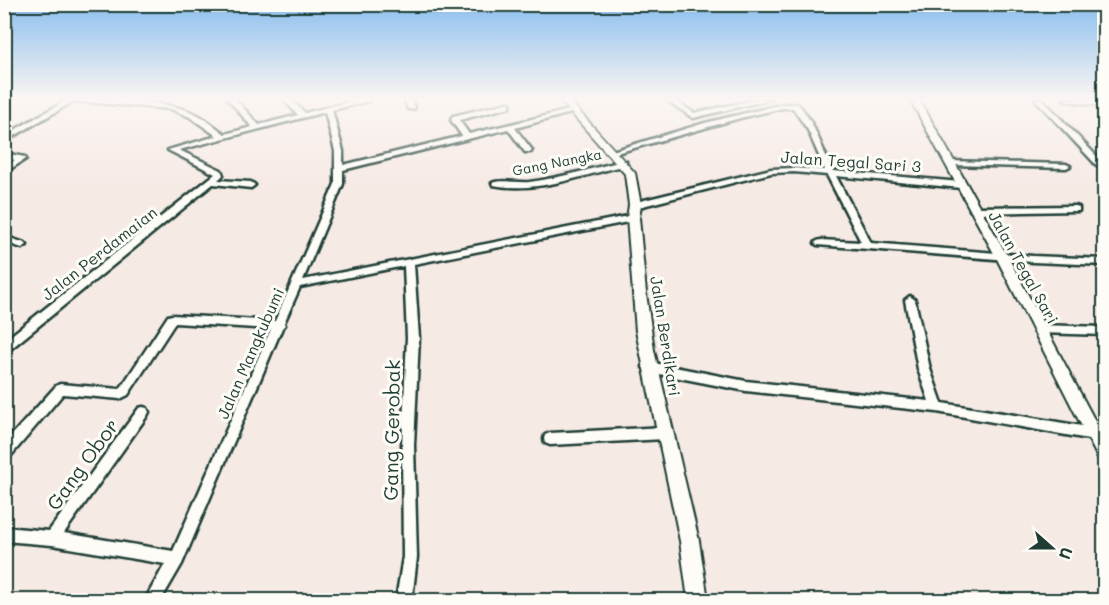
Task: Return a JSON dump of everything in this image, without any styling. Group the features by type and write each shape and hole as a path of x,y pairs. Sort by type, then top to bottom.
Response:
{"street":[{"path":"4,140 25,127"},
{"path":"211,127 223,136"},
{"path":"213,182 219,175 218,172 171,151 261,127"},
{"name":"Jalan Mangkubumi","path":"153,600 177,559 298,284 339,184 339,151 333,127"},
{"path":"461,127 467,137"},
{"path":"340,168 509,127"},
{"path":"510,127 528,150"},
{"name":"Jalan Berdikari","path":"592,127 630,173 641,317 649,367 676,473 698,600"},
{"name":"Gang Nangka","path":"496,183 509,186 538,182 709,127"},
{"name":"Gang Nangka","path":"810,127 830,174"},
{"name":"Jalan Tegal Sari","path":"930,127 1003,259 1104,453"},
{"path":"1065,127 1104,168"},
{"path":"4,155 22,159 4,171"},
{"path":"951,163 1066,166"},
{"name":"Jalan Tegal Sari 3","path":"298,284 634,212 771,171 794,170 961,185"},
{"path":"830,174 867,245"},
{"path":"213,182 251,185"},
{"name":"Jalan Perdamaian","path":"4,348 213,182"},
{"path":"974,210 1076,208"},
{"path":"4,239 22,244"},
{"path":"820,243 867,245 1003,259 1104,262"},
{"name":"Gang Gerobak","path":"404,600 410,557 408,445 413,338 409,261"},
{"path":"910,300 924,369 937,407"},
{"path":"4,454 60,389 120,394 124,392 172,319 280,325"},
{"path":"1039,329 1101,331 1104,342"},
{"path":"4,333 19,335"},
{"path":"649,367 746,386 937,407 1094,434"},
{"name":"Gang Obor","path":"52,538 143,412"},
{"path":"550,440 664,433"},
{"path":"4,534 52,538 177,559"}]}
